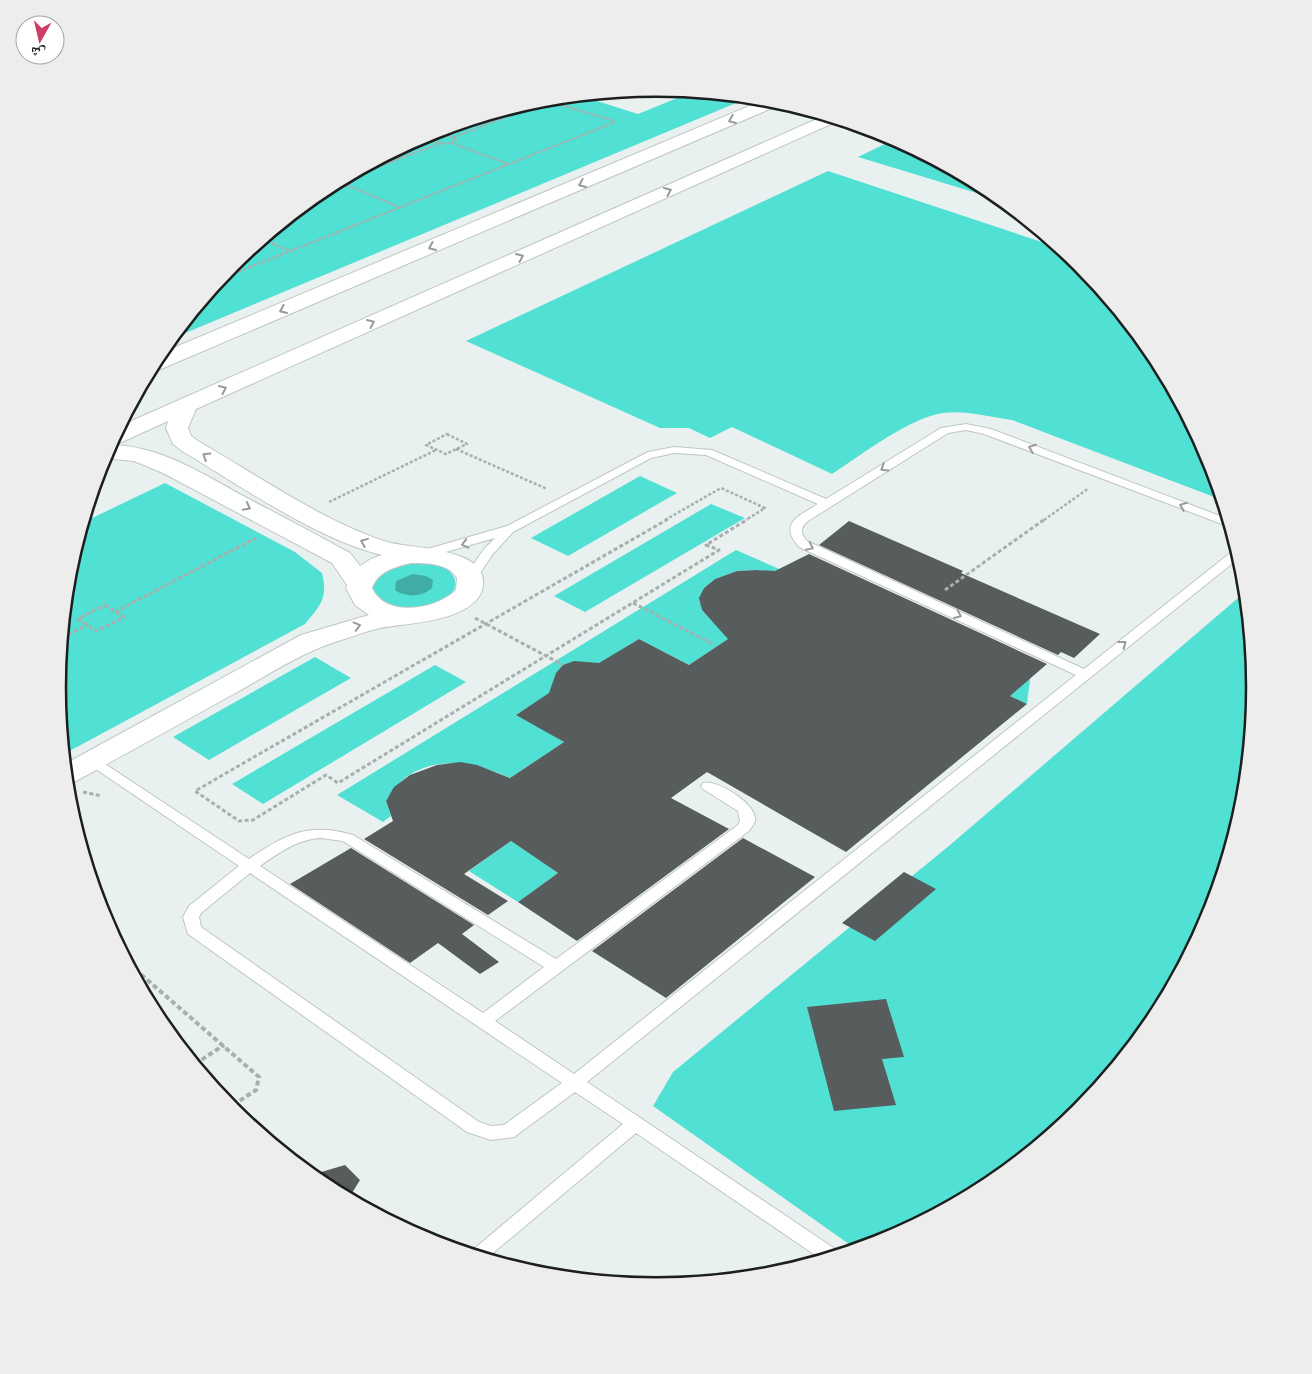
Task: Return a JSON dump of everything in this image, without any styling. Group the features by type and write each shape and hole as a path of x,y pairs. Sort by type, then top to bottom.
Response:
{"street":[{"path":"166,358 761,107"},
{"path":"124,433 824,122"},
{"path":"72,771 310,641 356,626 404,616 421,615 452,606 464,598 470,588 470,578 466,570 452,562 433,556 414,555 378,547 355,538 306,514 197,450 181,439 176,428 186,405"},
{"path":"115,453 139,454 156,460 341,558 359,586 360,596 366,603 376,610 404,616"},
{"path":"217,492 244,478"},
{"path":"310,641 346,606 365,574 377,565 392,559 414,555"}],"lane":[{"path":"1085,674 803,544 797,538 795,530 798,524 826,503 945,430 955,428 987,431 1222,521"},
{"path":"414,555 467,543 512,529 648,455 662,451 685,449 708,452 826,503"},
{"path":"470,578 488,552 512,529"},
{"path":"556,967 348,838 334,834 318,833 302,836 288,842 248,867 195,910 191,918 194,930 473,1126 491,1133 508,1132 574,1083 1231,558"},
{"path":"91,761 825,1252"},
{"path":"482,1022 744,828 749,822 749,816 744,808 708,786"},
{"path":"483,1250 634,1125"}],"path":[{"path":"237,272 615,122 561,105"},
{"path":"446,136 454,137 510,115"},
{"path":"452,143 456,141 454,137"},
{"path":"434,141 439,144"},
{"path":"381,165 439,144 452,143 509,164"},
{"path":"352,182 347,186 399,208"},
{"path":"270,242 291,251"},
{"path":"447,434 467,444 456,449 446,454 426,445 447,434"},
{"path":"456,449 569,498"},
{"path":"929,602 1106,476"},
{"path":"721,488 766,508 706,544 719,550 338,783 326,775 253,820 239,821 196,791 485,624 721,488"},
{"path":"633,602 713,644"},
{"path":"105,605 124,617 97,631 88,625 78,619 105,605"},
{"path":"452,606 563,665"},
{"path":"69,634 88,625"},
{"path":"141,974 259,1077 256,1090 237,1102"},
{"path":"200,1061 224,1045"}],"shaded area":[{"path":"677,98 737,103 184,334 239,270 297,219 361,176 395,158 430,142 503,117 579,102 596,101 638,114"},
{"path":"886,144 951,176 979,194 858,157"},
{"path":"828,171 1045,244 1099,298 1146,359 1167,392 1185,426 1201,461 1214,497 1012,420 959,412 943,413 915,422 886,438 832,474 732,427 710,438 689,428 660,428 466,341"},
{"path":"640,476 677,493 568,556 531,538"},
{"path":"165,483 295,552 322,573 324,589 322,601 305,624 70,751 66,687 71,610 86,534 91,519"},
{"path":"711,504 745,518 585,612 554,596"},
{"path":"736,550 1030,679 1027,704 813,603 776,572 757,570 737,571 715,579 704,588 700,599 702,610 711,620 739,632 689,665 639,639 517,714 564,742 510,778 476,766 442,764 425,767 411,774 397,785 386,801 391,816 383,822 337,795"},
{"path":"411,562 435,564 449,571 455,579 454,589 451,594 439,602 420,607 398,608 380,602 373,595 371,584 383,570"},
{"path":"413,574 426,576 433,580 432,588 419,595 399,593 395,590 396,581"},
{"path":"1239,597 1246,687 1241,764 1234,802 1226,840 1201,913 1167,982 1124,1046 1099,1076 1073,1104 1015,1155 951,1198 882,1232 849,1244 653,1106 673,1072 950,845"},
{"path":"315,657 351,678 209,760 173,737"},
{"path":"435,665 466,682 263,804 232,784"},
{"path":"511,841 558,873 518,902 469,871"}],"building":[{"path":"849,521 1100,634 1074,658 1061,652 1058,655 819,545"},
{"path":"809,554 1047,664 1010,696 1027,704 846,852 707,772 671,798 729,829 577,941 518,902 558,873 511,841 464,874 508,901 488,915 364,839 393,821 386,801 394,787 410,775 437,765 460,762 477,765 510,778 564,742 516,715 549,693 556,673 563,665 574,661 599,663 639,639 689,665 728,639 702,610 699,598 704,588 715,579 737,571 775,571"},
{"path":"743,838 815,877 666,998 592,951"},
{"path":"351,848 474,925 462,934 499,962 480,974 438,943 410,963 290,884"},
{"path":"904,872 936,889 875,941 842,923"},
{"path":"886,999 904,1057 882,1059 896,1105 834,1111 807,1007"},
{"path":"345,1165 360,1180 352,1193 321,1172"}]}
